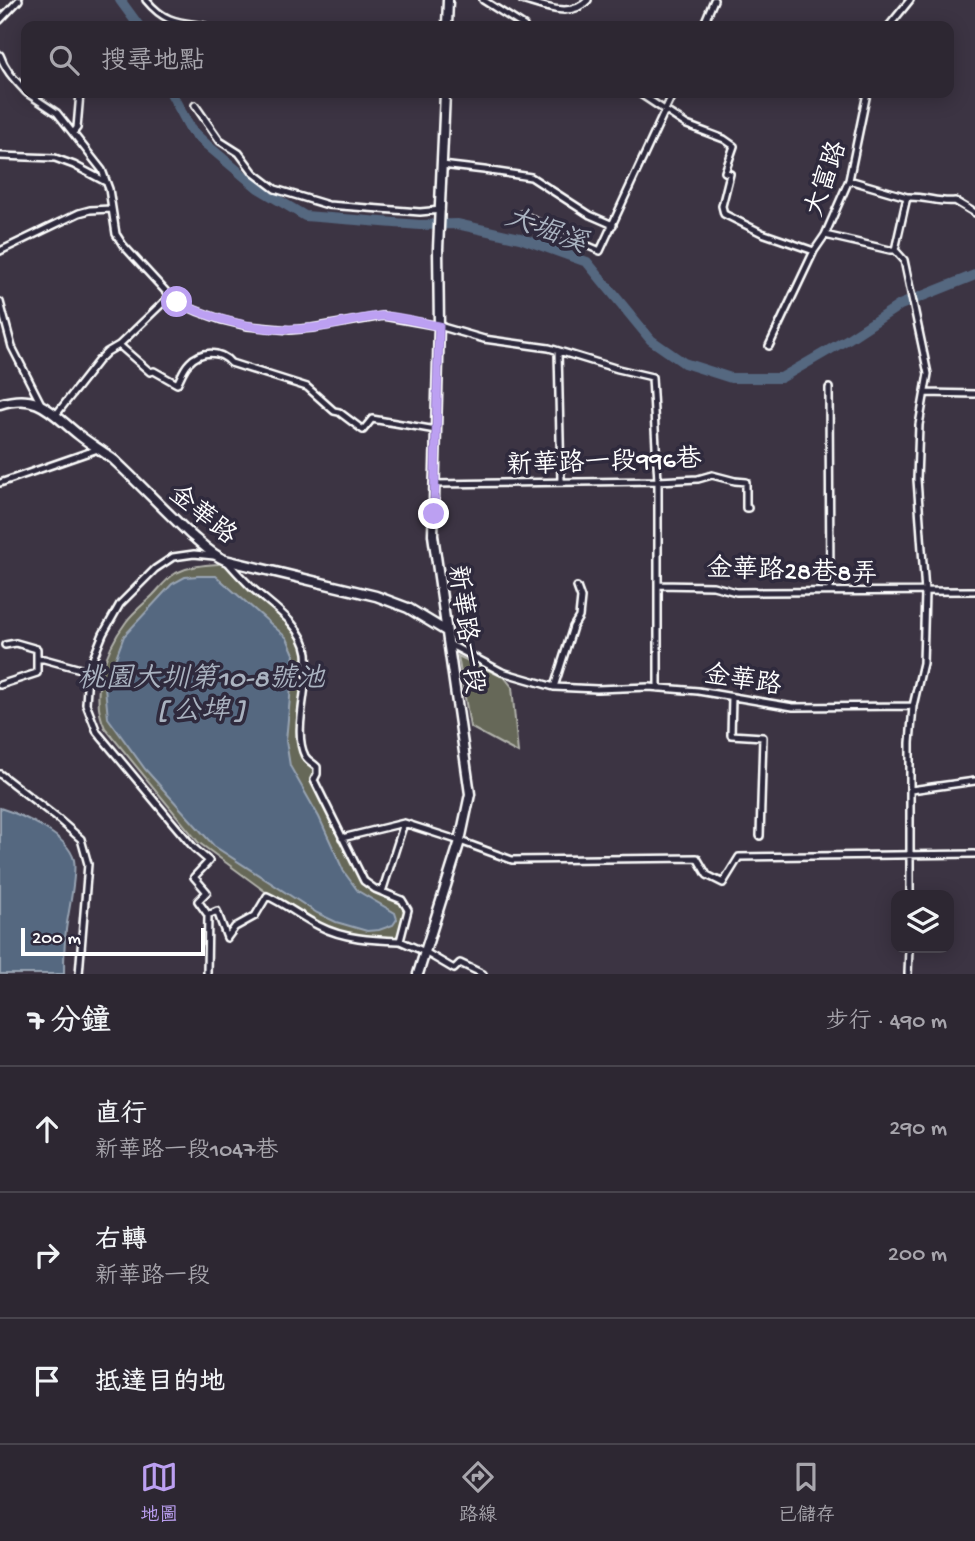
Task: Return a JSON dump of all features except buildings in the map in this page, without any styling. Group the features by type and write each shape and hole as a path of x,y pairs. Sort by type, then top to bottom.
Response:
{"street":[{"path":"0,20 19,0"},
{"path":"146,0 170,21"},
{"path":"447,21 448,0"},
{"path":"483,0 516,21"},
{"path":"522,0 570,11 588,0"},
{"path":"550,8 553,0"},
{"path":"705,21 714,0"},
{"path":"893,21 910,0"},
{"path":"0,55 2,65 21,86"},
{"path":"36,98 57,113 102,170 109,189 116,234 123,245 177,302 222,320 247,326 290,330 383,316 439,326 484,339 549,348 652,377 657,481 658,688"},
{"path":"74,132 77,128 80,98"},
{"name":"新華路一段","path":"418,974 460,841 471,794 433,535 445,98"},
{"path":"646,98 687,125 724,139 734,146 725,172 730,174 722,206 724,214 762,233 814,251"},
{"path":"522,214 576,243 600,251 671,98"},
{"name":"大富路","path":"769,346 814,251 825,235 849,180 866,98"},
{"path":"195,106 220,141 239,153 254,173 275,189 328,205 420,212 441,210"},
{"path":"0,156 55,158 106,182"},
{"path":"442,165 531,177 590,215 613,225"},
{"path":"849,180 907,197 946,203 955,201 975,213"},
{"path":"895,250 907,197"},
{"path":"0,250 79,213 111,209"},
{"path":"825,235 895,250 904,260 928,374 919,425 917,479 925,592 923,663 913,706 910,743 910,890"},
{"path":"55,416 98,361 119,345 170,296"},
{"path":"0,302 12,346 41,404"},
{"path":"119,345 150,372 161,374 177,384 184,369 197,356 208,353 223,355 231,363 307,387 334,411 363,430 372,419 436,430"},
{"path":"558,351 561,481"},
{"path":"828,388 830,592"},
{"path":"925,393 975,394"},
{"path":"0,404 28,400 41,404"},
{"name":"金華路","path":"41,404 112,458 216,556 376,596 408,608 446,631"},
{"path":"0,483 98,449"},
{"name":"新華路一段996巷","path":"434,484 657,481 698,479 712,475 746,482 748,508"},
{"path":"207,974 208,915 198,901 207,892 194,877 209,860 194,848 97,732 86,704 88,671 103,634 120,604 155,569 173,557 194,554 216,556"},
{"path":"225,560 287,619 303,640 307,654 300,733 305,756 317,766 314,780 364,881 402,900 408,910 400,941"},
{"name":"金華路28巷8弄","path":"658,585 713,586 736,592 975,591"},
{"path":"554,687 573,627 579,617 581,598 577,587"},
{"path":"0,685 37,673 37,649 16,643 5,645"},
{"name":"金華路","path":"449,643 502,672 554,687 698,691 793,707 913,706"},
{"path":"37,659 88,671"},
{"path":"732,697 731,735 763,737 760,836"},
{"path":"0,774 81,839 88,864 79,974"},
{"path":"911,790 975,781"},
{"path":"342,838 404,823 512,860 697,858 707,875 723,883 738,857 975,854"},
{"path":"382,892 404,823"},
{"path":"208,915 217,911 227,938 234,927 255,916 267,896 336,933 354,938 400,941 425,952 454,970 460,963 483,974"},
{"path":"908,974 909,953"}],"green space":[{"name":"桃園大圳第10-8號池 [ 公埤 ]","path":"220,558 287,619 298,633 306,653 300,733 305,756 316,767 313,781 364,882 405,906 409,913 401,942 354,937 320,925 274,898 198,842 105,728 100,715 99,687 106,659 118,633 135,611 173,575 191,567 218,564"},
{"path":"458,656 505,678 512,687 518,753 470,727"}],"water":[{"name":"桃園大圳第10-8號池 [ 公埤 ]","path":"216,576 287,638 294,654 286,741 290,766 319,817 344,872 358,891 395,913 397,919 393,925 367,931 336,922 317,913 214,846 145,769 108,718 105,687 124,636 172,584 185,577"},
{"path":"0,808 32,821 54,834 70,851 74,860 64,974 0,974"}],"waterway":[{"name":"大堀溪","path":"120,0 135,21"},
{"name":"大堀溪","path":"174,98 191,130 207,145 258,188 305,216 420,225 457,224 520,238 587,262 651,340 684,363 731,378 781,378 900,305 975,275"}],"route":[{"path":"177,302 222,320 247,326 290,330 383,316 439,326 434,514"}]}
